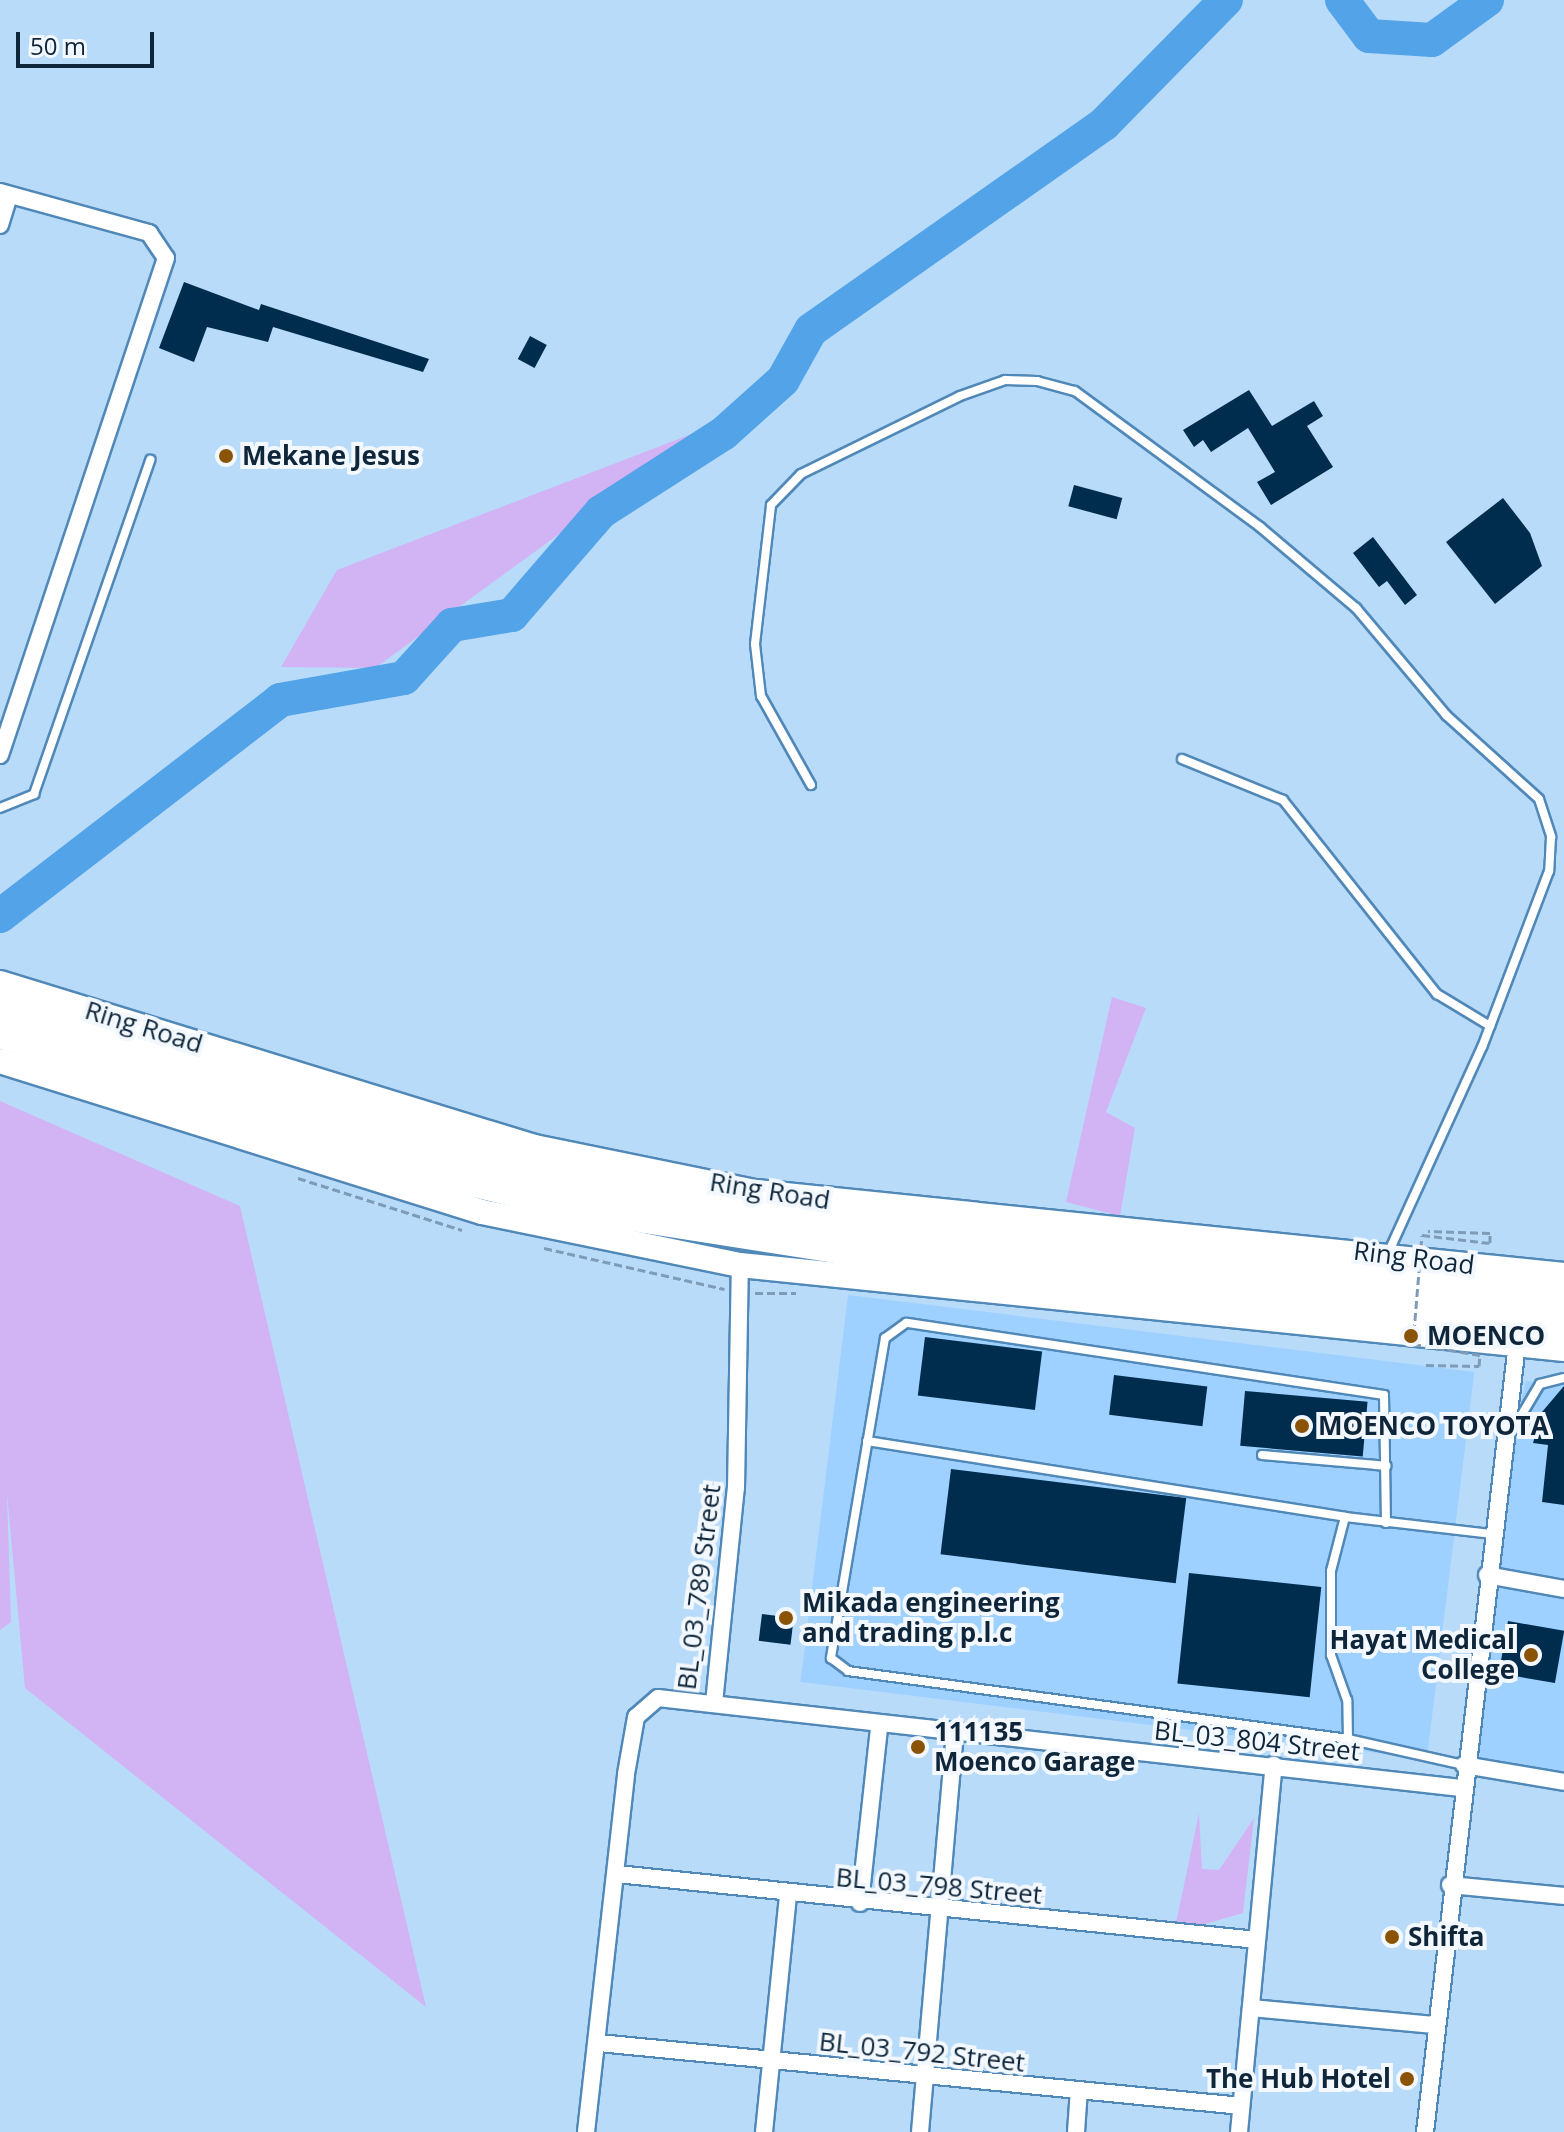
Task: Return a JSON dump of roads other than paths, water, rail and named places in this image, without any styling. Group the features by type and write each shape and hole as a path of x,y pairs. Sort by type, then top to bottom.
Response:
{"highway":[{"name":"Ring Road","path":"0,1007 463,1152 654,1197 839,1223 1564,1297"},
{"name":"Ring Road","path":"0,1033 413,1167 581,1208 1018,1271 1564,1323"}],"street":[{"path":"0,225 4,194 149,233 166,258 0,755"},
{"name":"Ring Road","path":"0,983 534,1147 743,1189 1388,1253 1564,1275"},
{"path":"0,1061 482,1212 740,1265 1564,1349"},
{"name":"BL_03_789 Street","path":"586,2132 636,1717 658,1698 714,1703 736,1488 740,1265"},
{"path":"1425,2132 1461,1788 1517,1344"},
{"path":"1487,1575 1564,1589"},
{"name":"BL_03_804 Street","path":"714,1703 879,1728 1274,1765 1461,1788"},
{"path":"860,1903 879,1728"},
{"path":"920,2132 955,1733"},
{"path":"1239,2132 1274,1765"},
{"path":"1464,1765 1564,1782"},
{"name":"BL_03_798 Street","path":"617,1874 941,1912 1257,1940"},
{"path":"1450,1885 1564,1896"},
{"path":"764,2132 788,1895"},
{"path":"1251,2008 1434,2025"},
{"name":"BL_03_792 Street","path":"599,2043 1079,2093 1241,2106"},
{"path":"1076,2132 1079,2093"}],"lane":[{"path":"811,785 761,696 755,644 771,505 801,474 960,396 1005,380 1075,391 1169,453 1356,608 1446,715 1539,799 1551,837 1549,871 1490,1026 1388,1253"},
{"path":"0,808 34,794 150,460"},
{"path":"1182,759 1283,800 1437,994 1490,1026"},
{"path":"1386,1523 1384,1395 906,1323 885,1338 831,1646 838,1666 1348,1739 1464,1765"},
{"path":"1506,1422 1518,1421 1540,1384 1564,1378"},
{"path":"867,1441 1345,1517 1491,1534"},
{"path":"1262,1455 1387,1466"},
{"path":"1345,1517 1331,1571 1331,1655 1347,1700 1348,1739"}],"waterway":[{"path":"0,916 280,700 404,678 452,625 512,615 601,512 724,433 783,380 811,330 1104,124 1226,0"},
{"path":"1342,0 1369,36 1432,40 1487,0"}],"place":[{"name":"Mekane Jesus","path":"226,456"},
{"name":"MOENCO","path":"1411,1336"},
{"name":"MOENCO TOYOTA","path":"1302,1426"},
{"name":"Mikada engineering and trading p.l.c","path":"786,1618"},
{"name":"Hayat Medical College","path":"1531,1655"},
{"name":"111135 Moenco Garage","path":"918,1747"},
{"name":"Shifta","path":"1392,1937"},
{"name":"The Hub Hotel","path":"1407,2079"}]}
